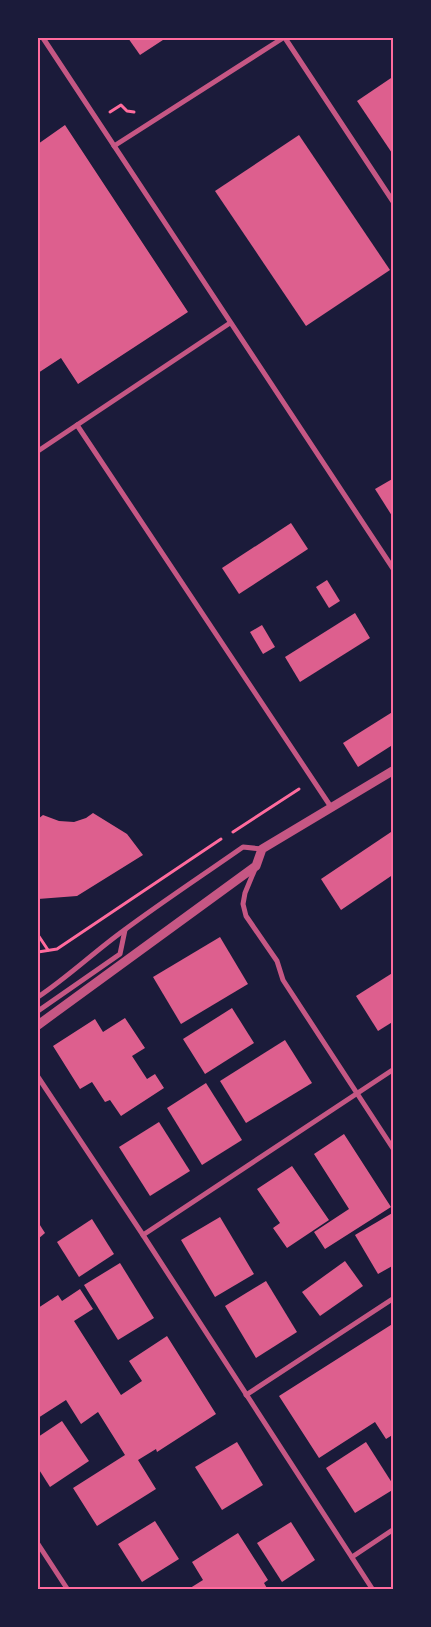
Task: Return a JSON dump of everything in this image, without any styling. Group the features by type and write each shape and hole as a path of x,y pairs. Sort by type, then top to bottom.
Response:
{"street":[{"path":"43,38 394,570"},
{"path":"114,146 284,38 394,203"},
{"path":"38,451 230,322"},
{"path":"77,425 332,807"},
{"path":"394,770 262,849 243,904 246,916 277,961 283,980 394,1150"},
{"path":"38,997 64,979 91,955 243,846 262,849"},
{"path":"38,1025 256,866"},
{"path":"38,1011 120,954 125,930"},
{"path":"143,1235 394,1069"},
{"path":"38,1077 143,1235 372,1590"},
{"path":"246,1395 394,1298"},
{"path":"352,1557 394,1529"},
{"path":"38,1544 68,1590"}],"path":[{"path":"97,120 121,105 127,111 136,112"},
{"path":"38,935 48,950"}],"building":[{"path":"128,38 166,38 140,55"},
{"path":"394,76 394,156 357,101"},
{"path":"65,125 188,312 78,384 61,358 38,373 38,144"},
{"path":"299,135 390,270 306,326 215,191"},
{"path":"394,478 394,519 375,489"},
{"path":"291,523 308,549 239,594 222,568"},
{"path":"327,580 340,601 329,608 316,587"},
{"path":"355,613 370,638 300,682 285,657"},
{"path":"262,625 275,647 263,654 250,632"},
{"path":"394,711 394,744 358,767 343,743"},
{"path":"93,813 127,834 143,855 77,896 38,899 38,819 43,815 59,821 74,822 86,818"},
{"path":"394,830 394,874 341,910 321,879"},
{"path":"220,937 248,984 181,1024 153,977"},
{"path":"394,972 394,1021 378,1031 356,996"},
{"path":"232,1008 254,1043 205,1074 183,1039"},
{"path":"125,1018 145,1048 132,1056 147,1079 155,1074 164,1088 121,1116 110,1100 105,1102 92,1082 80,1089 53,1046 95,1019 103,1032"},
{"path":"285,1040 312,1083 246,1123 220,1081"},
{"path":"206,1083 242,1140 202,1165 167,1108"},
{"path":"159,1122 190,1171 150,1196 119,1147"},
{"path":"344,1134 391,1207 325,1249 314,1232 349,1209 314,1154"},
{"path":"292,1166 329,1220 287,1248 273,1228 280,1223 257,1189"},
{"path":"394,1212 394,1265 378,1274 355,1235"},
{"path":"220,1217 254,1274 215,1297 181,1240"},
{"path":"92,1219 114,1254 79,1277 57,1242"},
{"path":"38,1222 45,1233 38,1239"},
{"path":"345,1261 363,1286 320,1316 302,1292"},
{"path":"120,1263 154,1318 118,1340 84,1285"},
{"path":"266,1281 297,1332 256,1358 225,1306"},
{"path":"80,1289 93,1309 74,1321 121,1395 142,1381 129,1361 167,1336 216,1414 157,1452 156,1449 138,1460 156,1489 97,1526 73,1488 125,1455 98,1412 81,1424 66,1400 38,1418 38,1308 58,1295 62,1301"},
{"path":"394,1323 394,1434 386,1439 375,1422 319,1458 279,1396"},
{"path":"62,1421 89,1461 50,1487 38,1468 38,1437"},
{"path":"237,1442 263,1485 222,1510 195,1467"},
{"path":"366,1442 394,1486 394,1489 355,1513 326,1468"},
{"path":"155,1521 179,1559 142,1582 118,1544"},
{"path":"291,1522 315,1560 282,1582 257,1543"},
{"path":"238,1533 268,1580 264,1583 268,1590 187,1590 203,1580 192,1562"}]}
